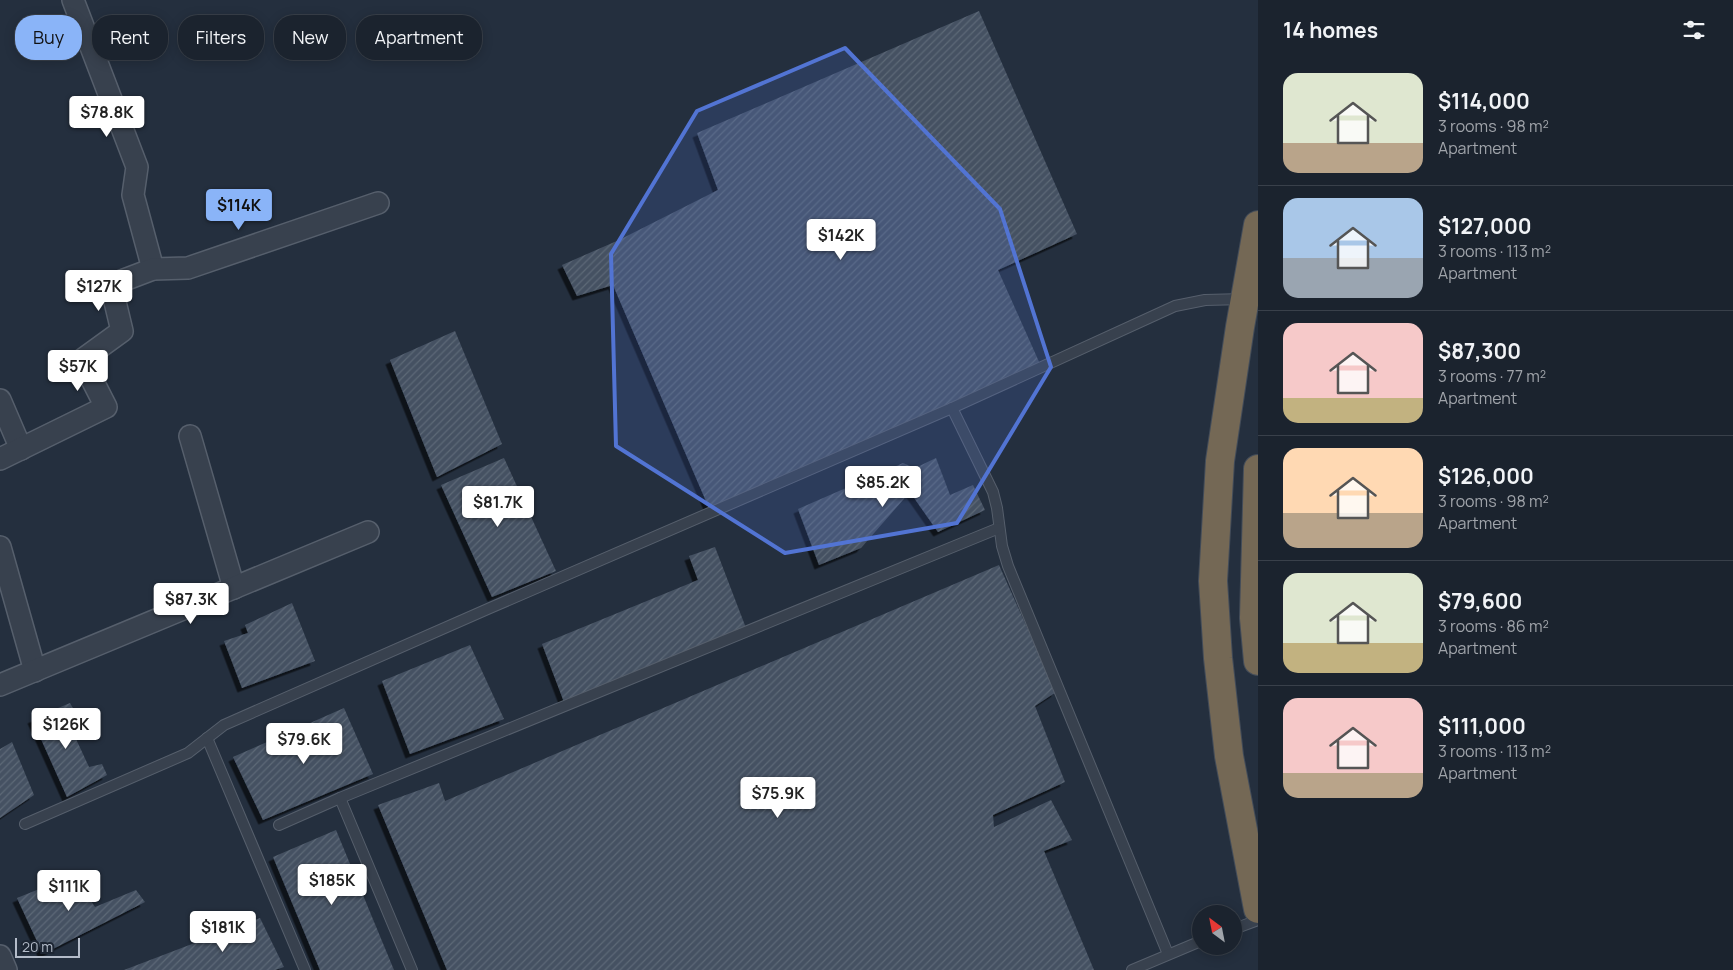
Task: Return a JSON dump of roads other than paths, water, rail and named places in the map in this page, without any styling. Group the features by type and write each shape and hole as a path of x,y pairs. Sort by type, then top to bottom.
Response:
{"highway":[{"path":"1258,225 1220,461 1213,580 1218,658 1229,756 1258,909"},
{"path":"1258,469 1254,618 1258,661"}],"street":[{"path":"73,0 137,167 134,194 153,269"},
{"path":"0,459 106,407 82,360 122,332 111,285 153,269 188,268 378,202"},
{"path":"0,400 21,449"},
{"path":"190,436 234,588"},
{"path":"0,685 368,532"},
{"path":"0,547 35,670"},
{"path":"0,956 6,970"}],"lane":[{"path":"25,824 188,753 224,725 952,408 1175,306 1205,300 1245,299"},
{"path":"952,408 993,492 998,508 1002,546 1008,566 1168,954"},
{"path":"279,825 340,798 999,528"},
{"path":"207,738 302,969"},
{"path":"340,798 412,970"},
{"path":"1242,926 1258,920"},
{"path":"1132,970 1192,945"}]}
